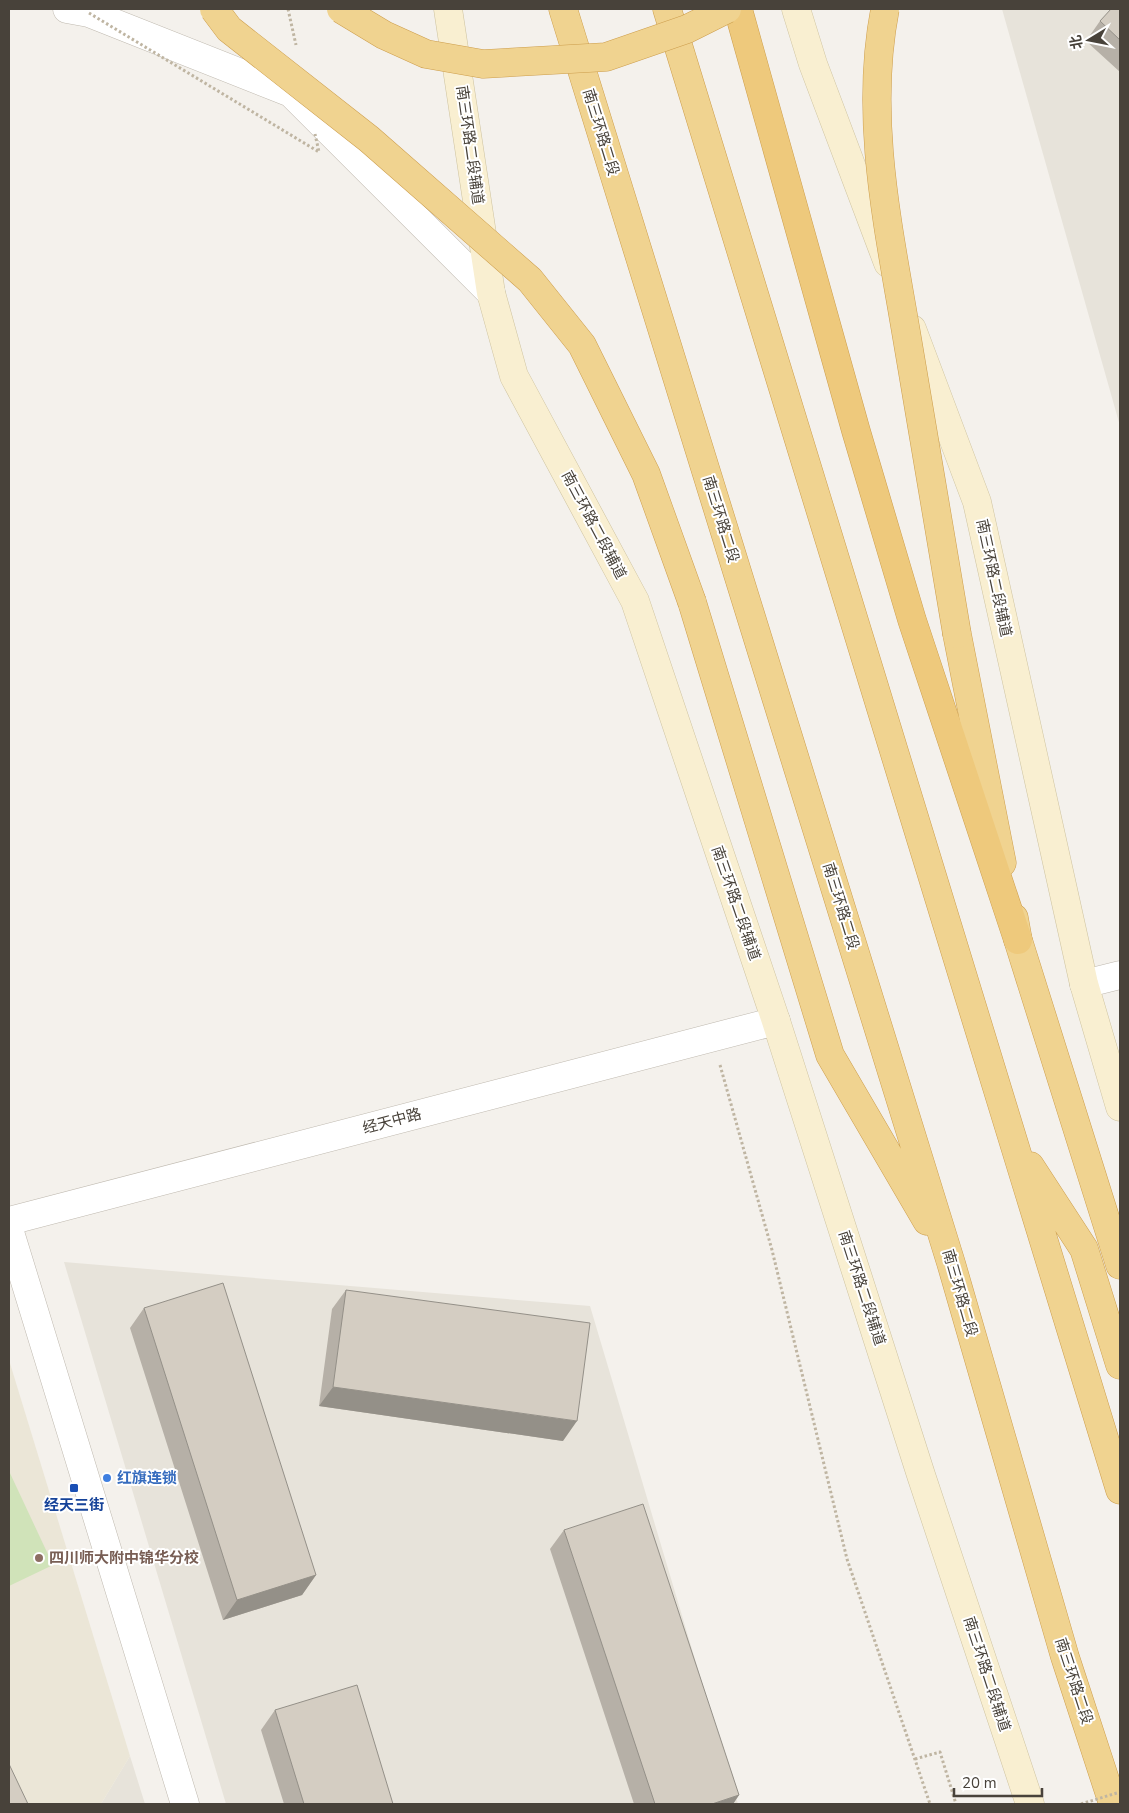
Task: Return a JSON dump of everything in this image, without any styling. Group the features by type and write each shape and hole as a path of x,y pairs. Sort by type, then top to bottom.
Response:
{"highway":[{"path":"214,9 229,29 369,138 530,280 582,345 646,474 692,602 830,1055 951,1263"},
{"path":"341,9 384,35 426,54 483,64 606,57 687,29 728,9"},
{"name":"南三环路二段","path":"562,9 951,1263 1066,1657 1113,1804"},
{"path":"667,9 1120,1490"},
{"path":"738,9 856,431 912,620 1018,940 1120,1264"},
{"path":"884,9 879,38 876,110 882,188 957,634 1018,940"},
{"path":"1012,1137 1084,1249 1120,1365"}],"main road":[{"name":"南三环路二段辅道","path":"448,9 491,293 514,376 635,601 776,1021 920,1475 1030,1804"},
{"name":"南三环路二段辅道","path":"796,9 813,64 977,502 1084,984 1120,1107"}],"street":[{"path":"83,10 291,93 491,293"},
{"path":"1084,984 1120,975"},
{"name":"经天中路","path":"9,1222 776,1021"},
{"path":"9,1229 185,1804"}],"path":[{"path":"288,9 296,47"},
{"path":"83,10 319,152 315,133"},
{"path":"712,1038 772,1250 847,1559 930,1804"},
{"path":"915,1759 940,1752 956,1804"},
{"path":"1081,1804 1120,1792"}],"shaded area":[{"path":"1002,9 1120,9 1120,426"},
{"path":"64,1262 590,1306 738,1804 226,1804"},
{"name":"四川师大附中锦华分校","path":"9,1360 130,1756 101,1804 9,1804"},
{"path":"130,1756 145,1804 101,1804"}],"green space":[{"path":"9,1471 53,1565 9,1586"}],"building":[{"path":"1111,9 1120,9 1120,40 1100,21"},
{"path":"223,1283 316,1575 237,1600 144,1308"},
{"path":"346,1290 590,1323 577,1421 333,1387"},
{"path":"643,1504 739,1795 712,1804 655,1804 564,1530"},
{"path":"357,1685 393,1804 304,1804 275,1710"},
{"path":"9,1764 28,1804 9,1804"}],"place":[{"name":"红旗连锁","path":"107,1478"},
{"name":"经天三街","path":"74,1488"},
{"name":"四川师大附中锦华分校","path":"39,1558"}]}
